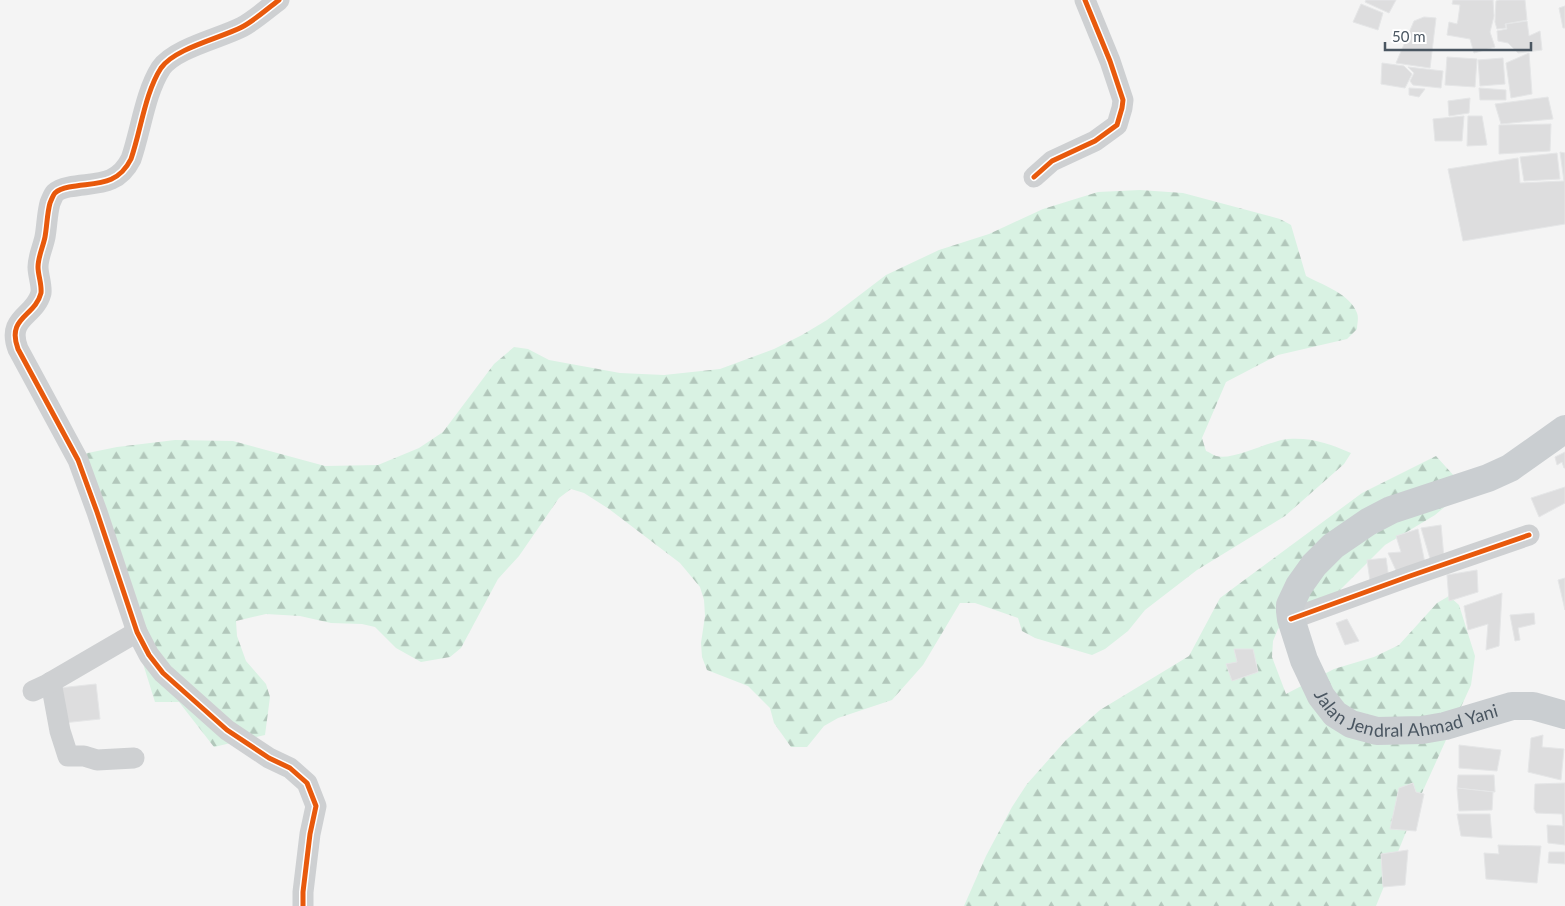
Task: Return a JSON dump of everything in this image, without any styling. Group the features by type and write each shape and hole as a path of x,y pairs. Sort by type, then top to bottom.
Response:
{"main road":[{"name":"Jalan Jendral Ahmad Yani","path":"1565,429 1510,468 1488,478 1391,510 1368,522 1333,546 1314,565 1299,586 1290,605 1291,619 1304,660 1321,696 1335,714 1351,724 1377,731 1422,730 1445,726 1512,706 1533,706 1565,714"}],"street":[{"path":"279,0 243,26 230,33 204,41 162,66 148,95 131,159 120,175 94,185 81,185 62,189 55,193 50,203 39,259 41,293 38,300 15,330 14,337 18,349 78,460 137,632 149,656 163,673 227,730 269,758 290,768 307,783 316,806 309,843 303,906"},
{"path":"1034,177 1052,161 1095,141 1117,125 1122,108 1123,100 1110,61 1085,0"},
{"path":"1291,619 1529,535"},
{"path":"134,758 97,760 84,756 68,756 42,686 137,632"}],"green space":[{"path":"1140,190 1183,193 1280,219 1291,225 1306,276 1342,295 1353,306 1358,315 1357,329 1347,339 1278,355 1226,382 1202,438 1206,451 1216,456 1232,456 1288,439 1305,439 1321,442 1351,453 1344,464 1285,516 1197,570 1145,610 1128,631 1105,649 1092,655 1035,638 1022,631 1018,618 975,603 960,603 923,665 892,700 838,718 824,726 807,747 791,747 774,723 770,708 748,686 707,670 702,657 701,643 705,616 704,600 700,587 680,563 609,509 584,493 571,489 559,498 519,556 498,579 461,648 450,657 421,662 396,648 375,627 362,624 331,623 300,616 266,614 236,621 237,636 246,661 266,684 270,697 265,735 214,747 179,702 155,702 78,455 117,447 175,440 233,441 325,466 378,465 419,448 443,432 494,364 514,347 528,349 549,360 620,373 664,375 720,369 774,349 802,335 827,320 886,275 939,250 989,234 1043,209 1098,192"},
{"path":"1436,456 1455,477 1447,505 1435,515 1385,545 1332,598 1289,618 1278,629 1273,641 1272,657 1286,694 1334,669 1374,657 1399,645 1437,603 1449,596 1459,605 1475,656 1471,685 1421,795 1376,906 964,906 986,856 1012,807 1027,784 1066,740 1100,710 1189,656 1220,598 1362,493"}],"building":[{"path":"1366,0 1396,0 1389,13 1365,2"},
{"path":"1453,0 1493,0 1494,16 1490,32 1495,47 1474,53 1470,39 1447,35 1449,22 1457,24 1458,20 1460,5 1452,4"},
{"path":"1525,0 1527,20 1505,24 1506,28 1497,29 1495,22 1496,1"},
{"path":"1361,4 1383,13 1378,30 1353,22"},
{"path":"1565,6 1565,28 1563,28 1559,8"},
{"path":"1424,17 1436,18 1430,68 1396,63 1414,21"},
{"path":"1527,21 1529,36 1540,31 1542,50 1518,53 1508,43 1498,41 1497,31 1507,29 1506,24"},
{"path":"1529,53 1532,94 1511,98 1506,63"},
{"path":"1447,57 1477,59 1475,87 1445,85"},
{"path":"1503,58 1505,84 1480,86 1478,60"},
{"path":"1382,63 1404,66 1412,74 1405,88 1381,84"},
{"path":"1408,67 1443,71 1441,88 1413,85 1410,81 1414,73"},
{"path":"1409,88 1425,89 1419,97 1409,95"},
{"path":"1479,88 1506,90 1506,100 1480,100"},
{"path":"1548,97 1553,119 1501,124 1495,104"},
{"path":"1470,98 1469,113 1449,116 1448,101"},
{"path":"1464,116 1462,141 1435,141 1433,119"},
{"path":"1468,116 1482,116 1487,145 1467,146"},
{"path":"1551,124 1550,151 1499,154 1499,125"},
{"path":"1560,152 1565,153 1565,224 1463,241 1448,169 1518,158 1520,183 1564,181"},
{"path":"1557,153 1560,179 1524,181 1520,157"},
{"path":"1565,452 1564,468 1562,462 1557,465 1555,457"},
{"path":"1565,487 1565,503 1539,517 1531,498"},
{"path":"1441,525 1444,558 1431,562 1421,528"},
{"path":"1418,529 1426,568 1399,577 1388,553 1401,552 1396,536"},
{"path":"1386,558 1389,579 1370,581 1367,560"},
{"path":"1477,570 1478,592 1449,601 1447,575"},
{"path":"1565,578 1565,610 1558,580"},
{"path":"1502,593 1499,646 1486,650 1488,624 1468,630 1464,606"},
{"path":"1534,613 1535,624 1518,628 1520,640 1515,641 1510,615"},
{"path":"1347,619 1359,641 1345,645 1336,623"},
{"path":"1234,649 1253,649 1258,672 1232,681 1226,664 1237,662"},
{"path":"96,684 100,719 63,723 59,688"},
{"path":"1543,735 1542,747 1564,749 1561,780 1528,772 1531,738"},
{"path":"1459,745 1501,750 1497,771 1459,768"},
{"path":"1458,775 1494,775 1495,792 1457,788"},
{"path":"1413,783 1416,792 1424,794 1416,831 1390,829 1399,788"},
{"path":"1565,783 1565,845 1548,843 1547,825 1563,826 1562,814 1536,813 1534,809 1535,784"},
{"path":"1457,788 1493,792 1492,810 1459,811"},
{"path":"1457,814 1490,814 1492,838 1461,836"},
{"path":"1498,845 1541,846 1537,883 1486,879 1484,853 1499,854"},
{"path":"1408,850 1405,885 1383,887 1381,854"},
{"path":"1549,852 1565,852 1565,864 1548,863"}],"cycle path":[{"path":"279,0 242,27 187,49 168,61 161,68 147,100 131,159 119,174 104,182 63,188 54,194 49,207 45,237 38,263 41,293 38,301 18,324 15,338 18,349 78,460 137,632 149,655 163,673 227,730 269,758 290,768 307,783 316,806 310,834 303,906"},
{"path":"1034,177 1052,161 1095,141 1117,125 1122,108 1123,100 1110,61 1085,0"},
{"path":"1291,619 1529,535"}]}
